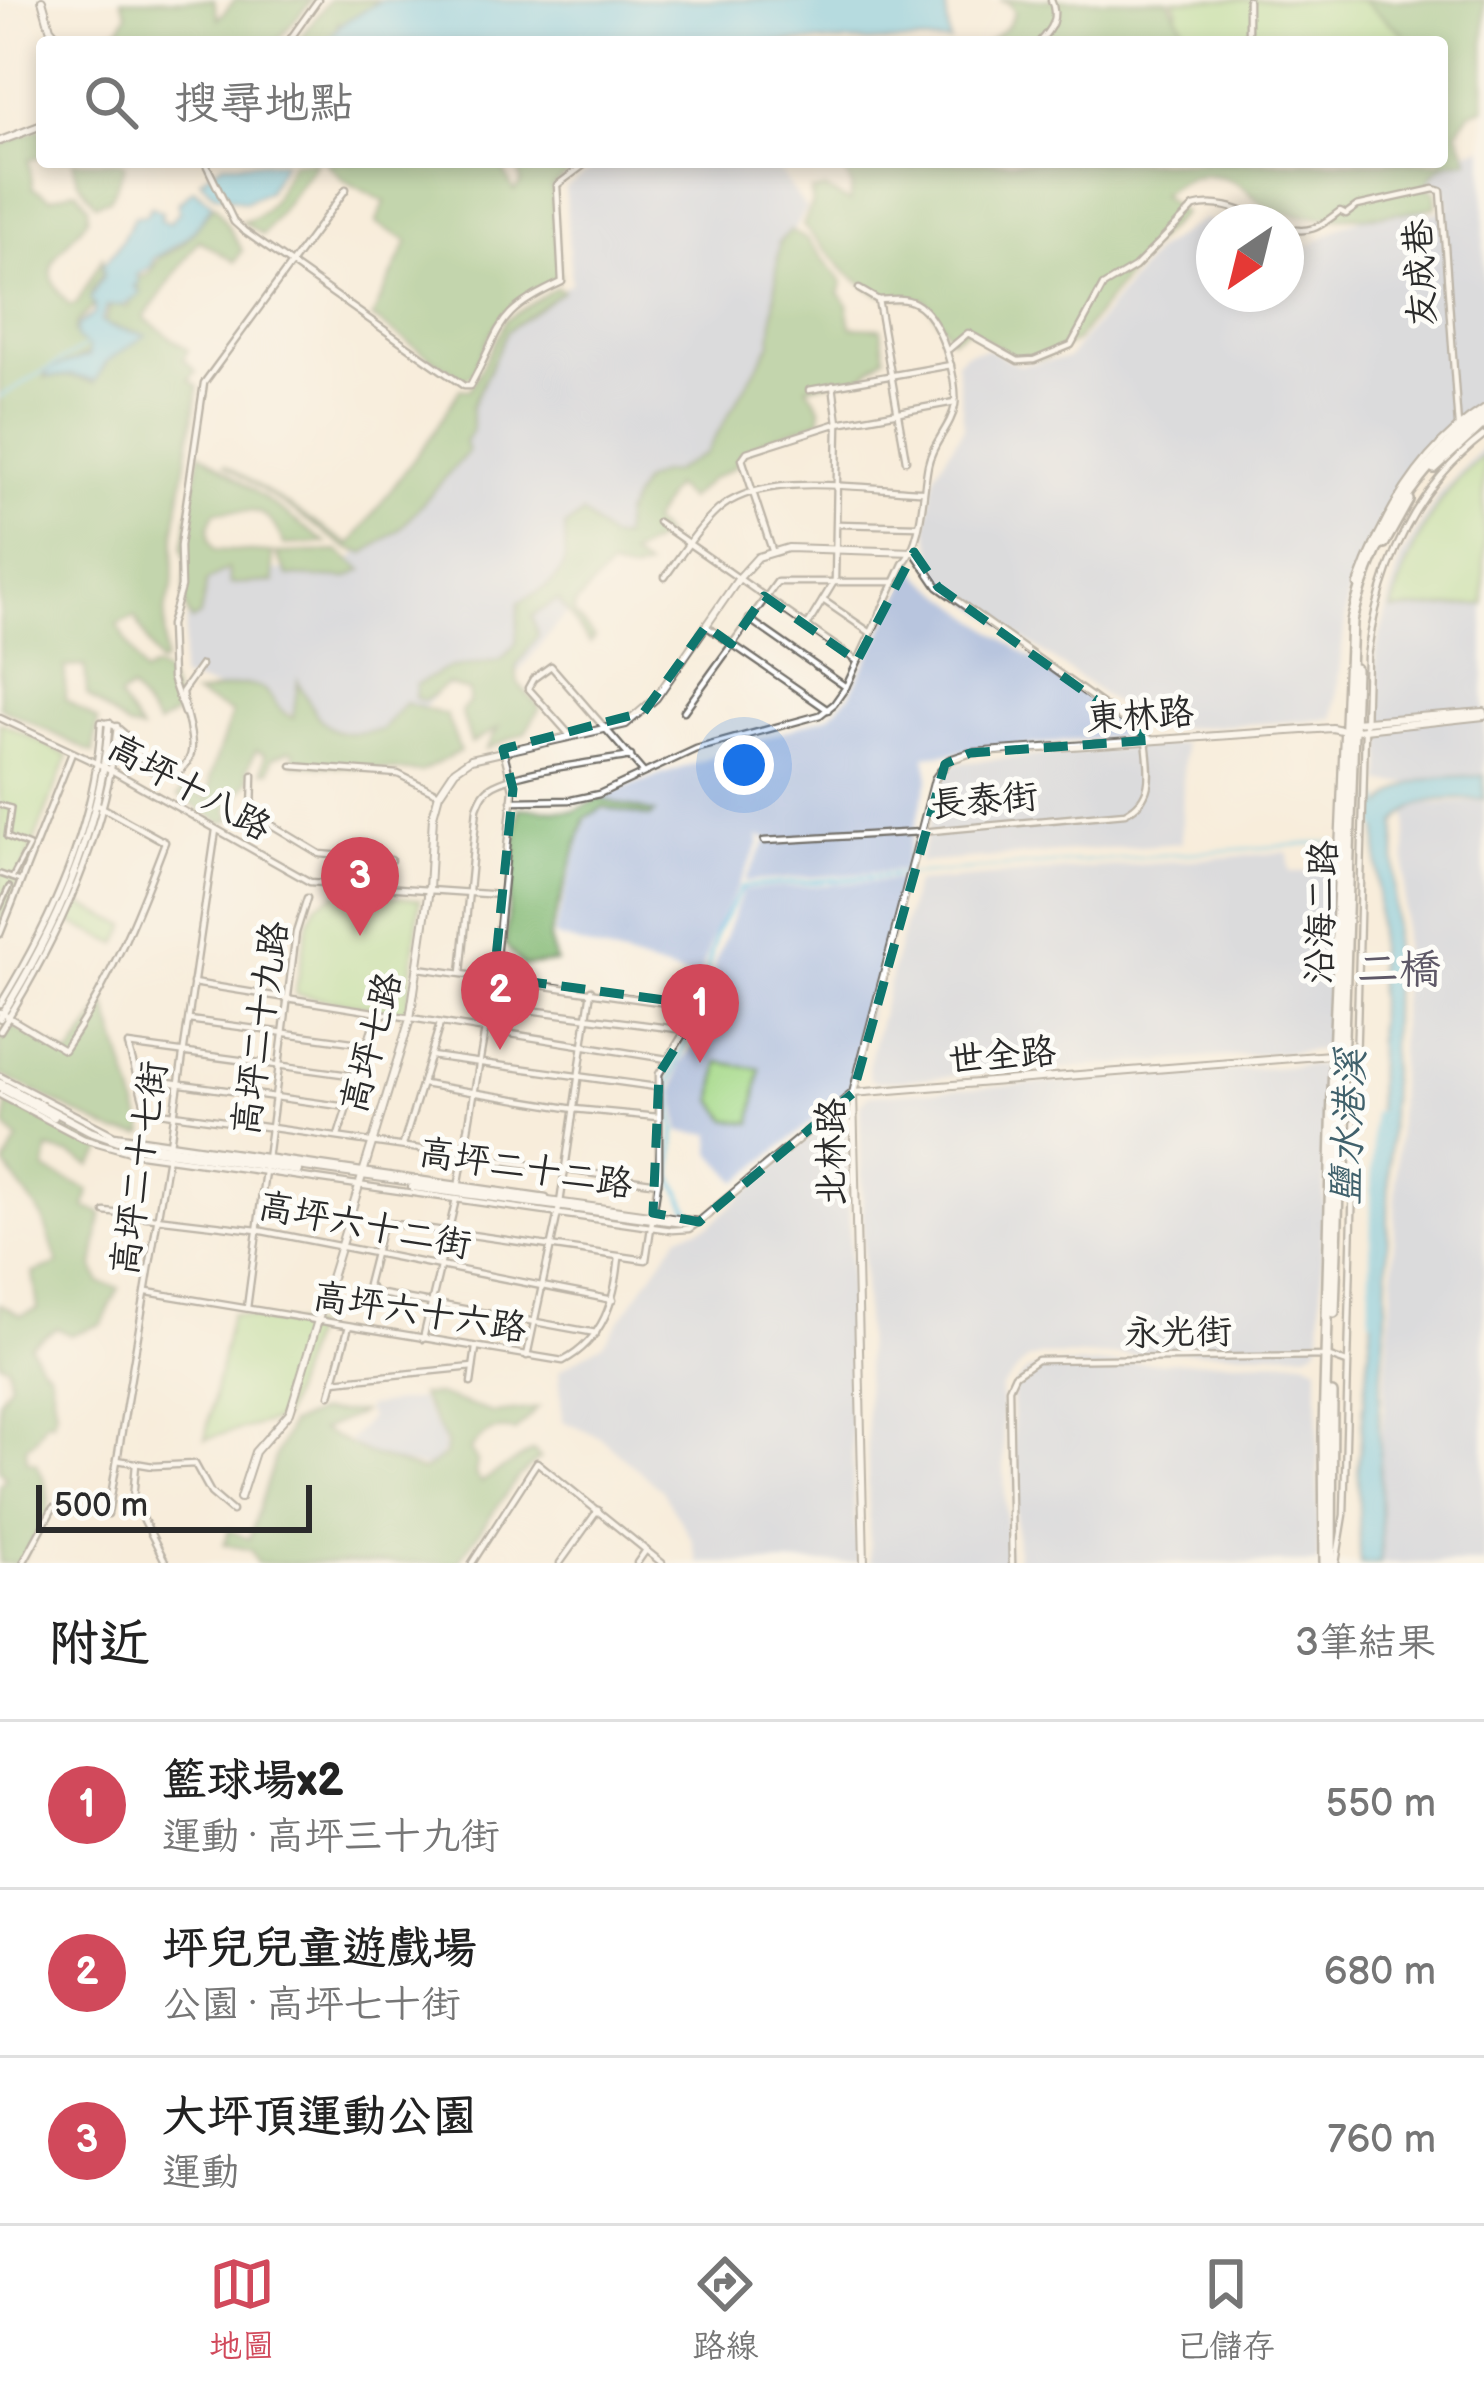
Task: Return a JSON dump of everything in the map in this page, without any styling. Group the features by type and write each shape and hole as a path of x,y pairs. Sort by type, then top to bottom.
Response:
{"main road":[{"name":"沿海二路","path":"1328,1563 1326,1402 1338,981 1358,621 1379,553 1417,488 1484,415"}],"street":[{"path":"42,0 57,36"},
{"path":"292,36 318,0"},
{"path":"1044,36 1054,22 1051,0"},
{"path":"1248,0 1248,32"},
{"path":"0,141 36,127"},
{"path":"208,168 230,214 244,231 437,368 470,386 502,318 515,306 562,282 557,185 580,168"},
{"path":"109,723 150,770 177,773 188,765 193,743 172,678 170,625 181,587 179,546 205,383 346,189"},
{"name":"友成巷","path":"1304,229 1326,226 1340,212 1346,214 1357,206 1442,191 1463,437"},
{"path":"947,351 968,333 1018,361 1063,351 1108,280 1135,267 1196,206"},
{"path":"512,801 571,800 599,794 696,748 786,726 828,710 846,687 914,552 933,444 951,417 955,401 947,351 921,307 902,298 878,300 859,289"},
{"path":"878,300 906,460"},
{"path":"809,389 951,365"},
{"path":"807,626 836,580 838,423 833,385"},
{"path":"772,550 750,492 742,459 748,452 838,423 955,401"},
{"path":"1463,437 1484,435"},
{"path":"665,577 719,508 750,492 780,486 924,491"},
{"path":"658,522 857,661"},
{"path":"837,524 917,526"},
{"path":"292,766 398,774 440,794 455,770 471,759 632,721 644,712 752,562 772,550 914,552"},
{"path":"914,552 938,586 1149,740"},
{"path":"684,711 764,596 782,580 895,582"},
{"path":"823,600 871,633"},
{"path":"748,619 846,687"},
{"path":"706,626 828,710"},
{"path":"184,713 186,682 201,665"},
{"path":"570,736 528,688 551,666 643,772"},
{"name":"東林路","path":"953,757 1484,714"},
{"name":"高坪十八路","path":"0,718 106,768 310,882 502,895"},
{"path":"2,1013 56,920 99,805 109,723"},
{"name":"沿海二路","path":"1339,965 1349,727"},
{"name":"沿海二路","path":"1328,1563 1344,1515 1359,981 1349,727"},
{"name":"長泰街","path":"764,841 1124,813 1135,808 1149,789 1149,740"},
{"path":"423,1339 458,1191 494,977 512,801 503,749"},
{"path":"0,934 72,753"},
{"path":"461,973 482,796 490,787 511,779 631,756"},
{"name":"北林路","path":"864,1563 854,1093 935,779 953,757"},
{"path":"0,1031 2,1013 50,918 106,768"},
{"path":"253,775 252,813 286,835 320,854 392,860"},
{"name":"高坪七路","path":"240,1498 255,1452 290,1412 410,1019 440,794"},
{"path":"0,805 11,808 7,837 29,846 12,878"},
{"path":"2,1013 64,1050 96,1004 123,950 165,842 99,805"},
{"name":"高坪二十七街","path":"108,1514 159,1219 216,830"},
{"path":"0,874 22,882"},
{"path":"0,883 18,890"},
{"path":"0,907 9,887"},
{"name":"高坪二十九路","path":"247,1309 296,933 307,898"},
{"path":"1339,965 1359,966"},
{"path":"419,968 688,1003 694,1007 694,1016 656,1088 658,1184 646,1260 388,1223 382,1226 374,1254 369,1290 596,1333 613,1300 619,1258"},
{"path":"1338,981 1359,981"},
{"name":"沿海二路","path":"1336,1054 1331,1032 1338,981"},
{"path":"193,983 668,1059"},
{"path":"527,1356 566,1168 590,989"},
{"path":"490,1005 685,1030"},
{"path":"338,1136 377,1014"},
{"path":"187,1020 368,1044"},
{"path":"403,1145 440,1024"},
{"path":"357,1076 128,1046 146,1109 658,1184"},
{"name":"世全路","path":"854,1093 1356,1053"},
{"path":"431,1056 656,1088"},
{"path":"138,1078 347,1107"},
{"path":"422,1084 574,1109 658,1117"},
{"name":"高坪二十二路","path":"0,1086 90,1136 115,1144 699,1222 826,1115"},
{"path":"826,1115 854,1093"},
{"path":"826,1115 843,1118 854,1130"},
{"name":"高坪六十二街","path":"105,1212 257,1230 613,1300"},
{"name":"高坪六十六路","path":"147,1292 563,1360 596,1333"},
{"path":"330,1395 349,1326"},
{"path":"471,1383 476,1348"},
{"name":"永光街","path":"1012,1563 1009,1388 1015,1375 1037,1360 1327,1357 1347,1363"},
{"path":"334,1381 473,1367"},
{"path":"1326,1402 1346,1403"},
{"path":"117,1460 196,1464 212,1493 232,1511"},
{"path":"472,1563 537,1462 662,1563"},
{"path":"136,1464 134,1499 166,1563"},
{"path":"23,1563 53,1508"},
{"path":"560,1563 598,1510"},
{"path":"637,1563 646,1550"}],"highlighted area":[{"path":"914,552 938,587 1152,740 970,753 945,764 853,1093 699,1222 653,1213 659,1074 702,1005 494,977 513,789 503,749 644,712 706,626 731,644 764,596 857,661"}],"shaded area":[{"path":"1484,147 1484,402 1433,442 1394,493 1362,558 1348,596 1334,719 1153,730 940,580 927,527 935,473 964,427 956,361 967,352 988,349 1018,365 1068,358 1157,249 1196,224 1196,312 1304,312 1304,244 1377,213 1404,208 1435,213 1448,208 1443,186 1430,186 1426,178 1436,168 1448,168 1448,155"},
{"path":"594,168 777,168 806,209 786,247 788,343 706,462 674,480 518,673 442,688 393,743 302,720 268,702 180,678 192,574 345,568 454,442 509,320 571,283 565,188"},
{"path":"1484,445 1484,776 1416,781 1416,805 1484,801 1484,1563 1378,1563 1376,1513 1393,1281 1408,783 1381,783 1383,732 1375,655 1401,558 1440,493"},
{"path":"915,567 921,577 991,630 1139,734 925,756 929,777 903,871 744,882 768,839 758,836 760,843 712,938 699,980 554,936 586,820 599,810 639,808 599,797 829,716 849,696"},
{"path":"1184,743 1182,843 919,863 942,777 955,763"},
{"path":"1288,852 1290,872 1333,871 1329,1038 1319,1050 870,1079 868,1066 915,882"},
{"path":"902,879 850,1090 738,1182 711,1152 712,1134 680,1132 674,1092 680,1064 706,1026 714,966 743,890"},
{"path":"1320,1066 1327,1077 1320,1341 1316,1348 1308,1352 1154,1352 1027,1360 1001,1389 1008,1563 870,1563 860,1104 864,1099 869,1095"},
{"path":"828,1120 842,1122 848,1132 858,1563 698,1563 691,1538 662,1491 600,1437 562,1421 559,1370 604,1343 679,1235 710,1225"},
{"path":"1306,1359 1318,1366 1318,1563 1017,1563 1012,1395 1014,1385 1027,1371 1043,1365"},
{"path":"419,1399 442,1439 444,1450 434,1464 424,1467 370,1456 349,1441 370,1417 367,1406"}],"green space":[{"path":"121,0 214,0 218,19 235,0 312,0 281,36 105,36 121,26 127,14"},
{"path":"329,0 376,0 358,28 338,22 336,36 302,36"},
{"path":"1000,0 1168,0 1189,36 996,36 1015,12"},
{"path":"1173,0 1372,0 1409,36 1165,36 1178,10"},
{"path":"1362,0 1484,0 1484,108 1470,113 1457,131 1469,160 1448,164 1448,36 1403,36"},
{"path":"36,130 36,158 29,160 33,188 51,198 76,190 88,206 88,218 52,268 58,291 70,306 77,303 102,258 102,275 91,291 93,307 77,322 74,332 91,345 92,353 79,358 81,366 44,371 45,378 71,376 94,383 110,357 139,333 104,324 112,302 127,308 139,288 133,281 149,274 160,257 185,241 215,205 242,250 235,262 199,240 144,318 188,350 183,359 196,371 189,379 198,387 175,529 164,662 159,664 135,617 117,624 144,674 154,668 165,673 180,711 158,725 131,689 119,698 141,731 128,728 87,695 85,666 65,667 65,699 98,721 93,753 0,707 0,145"},
{"path":"75,168 124,168 110,199 95,204"},
{"path":"289,168 313,168 263,235 242,222 260,214 279,191"},
{"path":"331,168 502,168 514,191 521,183 519,168 575,168 552,187 560,278 503,315 472,375 463,379 372,318 408,241 376,223 385,202"},
{"path":"1440,168 1426,188 1436,191 1436,207 1361,217 1304,216 1304,204 1264,204 1224,178 1202,176 1181,182 1161,195 1183,213 1151,245 1076,341 1043,358 1018,359 968,329 952,339 925,300 878,294 848,274 803,226 811,191 826,189 849,202 852,187 844,169"},
{"path":"790,231 807,239 843,283 839,293 847,304 851,327 881,328 885,356 861,377 807,386 820,407 821,420 762,441 741,454 735,467 688,499 673,486 651,522 665,536 630,556 646,568 632,573 609,568 575,605 574,614 595,637 590,643 558,600 532,616 538,636 516,667 518,683 540,708 525,733 486,749 498,728 471,743 461,711 469,703 469,691 447,684 425,701 415,698 416,685 446,669 501,660 516,644 519,602 553,581 563,566 565,526 583,514 610,539 622,538 624,516 642,482 673,472 706,453 771,343 779,242"},
{"path":"557,287 563,291 507,331 472,406 472,431 465,442 468,452 400,529 365,553 349,549 224,464 350,545 460,389 470,390 506,320"},
{"path":"200,452 326,543 284,545 266,516 216,511 209,531 215,550 272,553 274,582 230,584 228,569 207,581 200,616 192,621 185,603 183,548"},
{"path":"1484,455 1484,604 1392,610 1426,525 1451,488"},
{"path":"338,551 363,570 347,578 288,576 276,553"},
{"path":"298,681 321,720 338,731 382,730 405,703 446,715 460,751 421,772 294,764 290,750 273,757 270,771 263,771 265,754 256,750 248,768 250,779 227,809 232,819 223,823 178,796 184,788 209,799 210,777 232,713 195,695 257,686 293,718"},
{"path":"0,722 68,756 0,927"},
{"path":"600,799 654,813 649,817 604,807 585,818 549,939 556,962 523,966 505,945 519,808 574,811"},
{"path":"340,892 420,899 407,1013 295,994 309,920 317,904"},
{"path":"77,903 127,926 118,944 69,922"},
{"path":"106,1004 142,1135 116,1133 0,1074 0,1041 10,1025 69,1057"},
{"path":"719,1062 760,1069 752,1123 728,1120 714,1100"},
{"path":"7,1103 105,1148 91,1166 48,1149 45,1170 89,1190 85,1208 102,1213 93,1267 100,1283 119,1288 102,1324 70,1335 57,1328 30,1345 49,1371 56,1410 52,1421 46,1421 26,1446 27,1461 36,1463 44,1479 48,1505 42,1526 20,1563 0,1563 0,1486 6,1478 0,1469 0,1400 10,1382 8,1366 0,1362 0,1304 21,1315 38,1309 33,1273 58,1264 43,1218 5,1165 18,1140 6,1127"},
{"path":"231,1314 313,1327 283,1418 205,1439"},
{"path":"420,1395 438,1395 493,1413 538,1408 515,1431 489,1432 470,1450 481,1482 533,1451 540,1458 519,1476 457,1563 257,1563 251,1550 224,1544 229,1530 249,1539 290,1424 319,1412 363,1412 321,1430 369,1454 423,1471 445,1455 446,1443"}],"water":[{"path":"382,0 945,0 949,36 331,36 341,24"},
{"path":"216,168 281,168 268,191 245,202 214,194 200,180"},
{"path":"194,189 212,203 200,222 137,275 139,284 134,286 141,293 123,305 107,306 101,321 146,335 106,362 95,381 72,375 49,377 50,369 89,356 76,330 94,314 90,299 103,276 103,264 135,216 146,215 151,206 169,223 179,212 178,203"},
{"path":"1484,775 1484,799 1424,803 1396,823 1386,1320 1379,1414 1381,1554 1380,1563 1360,1563 1358,1470 1377,1268 1378,815 1397,791 1423,780"}],"waterway":[{"path":"0,397 86,346"},
{"name":"鹽水港溪","path":"1378,800 1378,824"},
{"path":"692,1215 672,1177 675,1130 669,1086 700,1002 716,932 742,887 1334,842"},
{"name":"鹽水港溪","path":"1373,1316 1376,1115"}],"place":[{"name":"大坪頂運動公園","path":"360,936"},
{"name":"坪兒兒童遊戲場","path":"500,1050"},
{"name":"籃球場x2","path":"700,1063"}],"district":[{"name":"二橋","path":"1399,968"}]}
